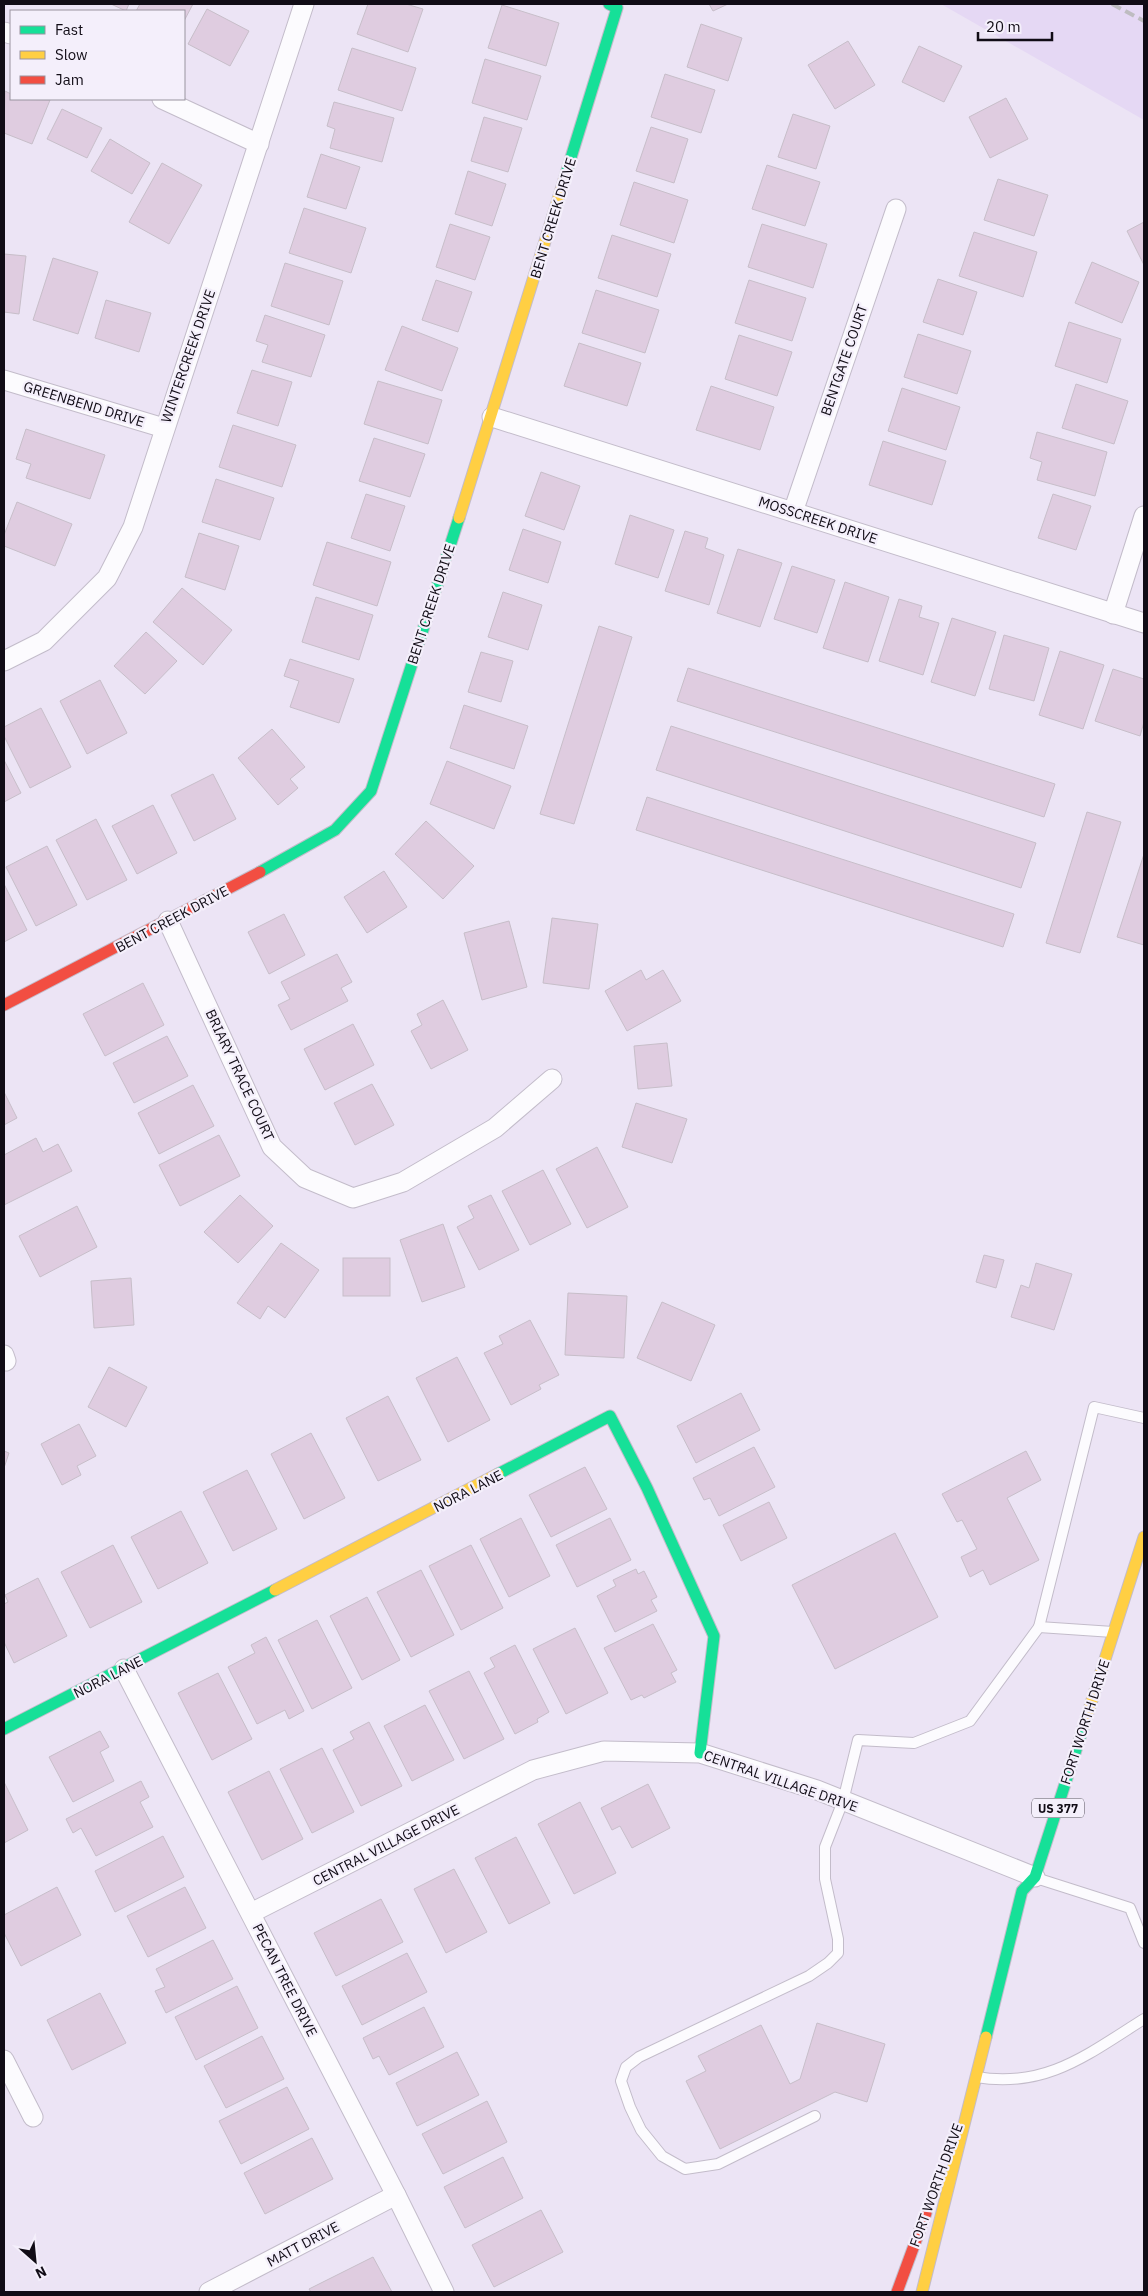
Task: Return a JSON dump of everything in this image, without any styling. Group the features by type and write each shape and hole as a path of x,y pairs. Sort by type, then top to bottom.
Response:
{"street":[{"name":"WINTERCREEK DRIVE","path":"4,661 44,641 107,578 133,527 304,4"},
{"name":"BENT CREEK DRIVE","path":"4,1005 168,921 335,830 371,791 492,417 613,6"},
{"path":"164,100 259,144"},
{"name":"BENTGATE COURT","path":"793,512 896,209"},
{"name":"GREENBEND DRIVE","path":"4,380 164,428"},
{"name":"MOSSCREEK DRIVE","path":"492,417 1144,623"},
{"path":"1113,614 1144,516"},
{"name":"BRIARY TRACE COURT","path":"168,921 272,1147 305,1178 353,1198 403,1182 487,1133 552,1079"},
{"name":"NORA LANE","path":"4,1729 124,1669 610,1416 647,1488 714,1636 700,1754"},
{"name":"FORT WORTH DRIVE","path":"922,2292 1022,1891 1035,1877 1144,1536"},
{"name":"PECAN TREE DRIVE","path":"124,1669 396,2195 444,2292"},
{"name":"CENTRAL VILLAGE DRIVE","path":"251,1913 533,1770 604,1751 700,1754 818,1790 1035,1877"},
{"path":"4,2060 33,2117"},
{"name":"FORT WORTH DRIVE","path":"938,2180 975,2077"},
{"name":"MATT DRIVE","path":"210,2292 396,2195"},
{"name":"FORT WORTH DRIVE","path":"897,2292 931,2199"}],"lane":[{"path":"815,2116 718,2164 685,2169 662,2156 641,2130 621,2081 626,2067 639,2057 809,1976 828,1963 838,1953 838,1940 825,1879 826,1847 843,1801 858,1740 914,1743 970,1721 1039,1627 1094,1408 1144,1418"},
{"path":"1039,1627 1114,1632"},
{"path":"1035,1877 1130,1908 1144,1943"},
{"path":"975,2077 992,2080 1028,2079 1072,2064 1144,2019"}],"shaded area":[{"path":"941,4 1144,4 1144,120"}],"building":[{"path":"111,4 129,4 126,10"},
{"path":"140,4 193,4 185,19 185,10 137,10"},
{"path":"368,4 406,4 423,9 408,52 357,34"},
{"path":"709,4 728,4 713,11"},
{"path":"502,5 559,23 546,66 488,48"},
{"path":"207,9 249,31 230,66 188,44"},
{"path":"701,24 742,38 728,81 687,67"},
{"path":"848,41 875,85 835,109 808,65"},
{"path":"919,46 962,66 944,102 902,82"},
{"path":"352,48 416,68 402,111 338,90"},
{"path":"485,59 541,76 527,120 472,103"},
{"path":"665,74 715,90 701,133 651,117"},
{"path":"5,91 10,94 10,100 50,100 32,144 4,133"},
{"path":"1006,98 1028,139 990,158 969,117"},
{"path":"334,102 394,118 382,162 330,148 335,129 327,126"},
{"path":"62,109 102,128 87,158 47,139"},
{"path":"793,114 830,126 816,169 778,157"},
{"path":"484,117 522,128 508,172 471,161"},
{"path":"651,127 688,139 674,183 636,171"},
{"path":"110,139 150,163 132,194 91,171"},
{"path":"321,154 360,167 346,209 307,197"},
{"path":"162,163 202,185 169,244 129,222"},
{"path":"767,165 820,182 805,226 752,209"},
{"path":"468,171 506,184 492,226 455,214"},
{"path":"998,179 1048,195 1034,236 984,220"},
{"path":"634,182 688,200 674,243 620,225"},
{"path":"304,208 366,228 351,273 289,253"},
{"path":"1144,222 1144,265 1127,231"},
{"path":"450,224 490,237 475,280 436,267"},
{"path":"762,224 827,244 813,288 748,267"},
{"path":"974,232 1037,252 1023,297 959,276"},
{"path":"612,235 671,254 657,297 598,278"},
{"path":"4,254 26,256 19,314 4,312"},
{"path":"53,258 98,272 78,334 33,320"},
{"path":"1092,262 1139,282 1122,323 1075,303"},
{"path":"285,263 343,281 329,325 271,306"},
{"path":"938,279 977,292 963,335 923,322"},
{"path":"436,280 472,292 458,332 422,320"},
{"path":"749,280 806,298 792,341 735,323"},
{"path":"596,290 659,310 645,353 582,333"},
{"path":"106,300 151,313 139,352 95,338"},
{"path":"265,315 325,335 311,377 262,362 268,345 256,341"},
{"path":"1069,322 1121,339 1107,383 1055,366"},
{"path":"402,326 458,348 442,391 385,370"},
{"path":"918,334 971,351 957,394 904,377"},
{"path":"739,335 792,352 777,396 725,379"},
{"path":"579,343 641,363 627,406 564,386"},
{"path":"252,370 292,382 278,426 237,413"},
{"path":"378,381 442,400 428,444 364,424"},
{"path":"1076,384 1128,401 1114,444 1062,428"},
{"path":"711,386 774,407 760,450 696,430"},
{"path":"902,388 960,407 946,450 888,431"},
{"path":"233,425 296,445 282,487 219,467"},
{"path":"26,429 105,455 90,499 26,478 31,464 16,459"},
{"path":"1037,432 1107,452 1095,496 1037,480 1042,462 1030,458"},
{"path":"374,438 425,454 410,497 359,481"},
{"path":"883,441 946,461 932,505 869,485"},
{"path":"541,472 580,486 564,530 525,516"},
{"path":"216,479 274,498 260,540 202,522"},
{"path":"366,494 405,506 390,551 351,538"},
{"path":"1053,494 1091,506 1076,550 1038,538"},
{"path":"17,502 72,524 55,566 4,546 4,535"},
{"path":"630,515 674,530 658,578 615,564"},
{"path":"523,529 561,542 548,583 509,570"},
{"path":"685,531 708,538 705,548 724,555 709,605 665,591"},
{"path":"199,533 239,546 225,590 185,577"},
{"path":"327,542 391,562 377,606 313,585"},
{"path":"738,549 782,563 760,627 717,613"},
{"path":"792,566 835,580 817,633 774,619"},
{"path":"845,582 889,597 868,662 823,648"},
{"path":"182,588 232,630 203,665 153,622"},
{"path":"503,592 542,605 528,650 488,637"},
{"path":"316,597 373,615 359,660 302,642"},
{"path":"899,599 922,606 919,617 939,623 923,675 879,661"},
{"path":"952,618 996,632 975,696 931,682"},
{"path":"599,626 632,637 574,824 540,814"},
{"path":"146,632 177,661 145,694 114,666"},
{"path":"1004,635 1049,648 1034,701 989,689"},
{"path":"1060,651 1104,665 1083,729 1039,715"},
{"path":"481,652 513,661 501,702 468,692"},
{"path":"290,659 354,679 339,723 290,707 299,681 284,676"},
{"path":"688,668 1055,784 1044,817 677,701"},
{"path":"1113,669 1144,679 1144,722 1140,736 1095,721"},
{"path":"100,680 127,733 87,754 60,701"},
{"path":"464,705 528,726 514,769 450,748"},
{"path":"41,708 71,767 30,788 4,736 4,727"},
{"path":"671,726 1036,843 1021,888 656,770"},
{"path":"272,729 305,767 290,779 298,788 278,805 238,758"},
{"path":"4,760 21,793 4,802"},
{"path":"447,761 511,786 494,829 430,804"},
{"path":"213,774 236,819 194,841 171,795"},
{"path":"647,797 1014,914 1003,947 636,830"},
{"path":"153,805 177,853 137,874 112,826"},
{"path":"1087,812 1121,822 1080,953 1046,943"},
{"path":"96,819 127,880 87,900 56,840"},
{"path":"426,821 474,866 443,899 395,854"},
{"path":"47,846 77,905 36,926 6,867"},
{"path":"1144,854 1144,945 1117,937"},
{"path":"384,871 407,907 367,933 344,897"},
{"path":"4,884 27,930 4,942"},
{"path":"284,914 305,955 269,974 248,932"},
{"path":"552,918 598,924 589,989 543,983"},
{"path":"509,921 527,987 482,1000 464,933"},
{"path":"337,954 352,982 341,988 348,1001 291,1030 278,1005 290,999 281,982"},
{"path":"641,970 646,980 663,970 681,1001 627,1031 605,991"},
{"path":"143,983 164,1025 105,1056 83,1014"},
{"path":"443,1000 468,1050 431,1069 411,1031 422,1025 417,1014"},
{"path":"353,1024 374,1065 325,1090 304,1049"},
{"path":"167,1036 188,1076 134,1103 113,1063"},
{"path":"667,1043 672,1086 638,1089 634,1046"},
{"path":"372,1084 394,1125 355,1145 334,1103"},
{"path":"193,1085 214,1126 159,1154 138,1113"},
{"path":"4,1092 17,1118 4,1125"},
{"path":"636,1103 687,1119 672,1163 622,1147"},
{"path":"219,1135 240,1176 180,1206 159,1165"},
{"path":"36,1138 43,1152 58,1144 72,1171 4,1205 4,1155"},
{"path":"597,1147 628,1207 587,1228 556,1169"},
{"path":"543,1170 571,1224 530,1245 502,1191"},
{"path":"240,1195 273,1226 238,1263 204,1232"},
{"path":"491,1195 519,1250 479,1270 457,1227 474,1218 468,1206"},
{"path":"77,1206 97,1247 40,1277 19,1236"},
{"path":"443,1224 465,1287 422,1302 400,1240"},
{"path":"281,1243 319,1270 285,1318 268,1306 260,1319 237,1303"},
{"path":"984,1255 1004,1260 996,1288 976,1282"},
{"path":"343,1258 390,1258 390,1296 343,1296"},
{"path":"1036,1263 1072,1274 1054,1330 1011,1317 1021,1285 1029,1288"},
{"path":"131,1278 134,1325 94,1328 91,1281"},
{"path":"568,1293 627,1296 624,1358 565,1355"},
{"path":"662,1302 715,1325 691,1381 637,1358"},
{"path":"530,1320 559,1375 539,1385 541,1389 511,1405 484,1353 503,1344 499,1336"},
{"path":"457,1357 490,1420 448,1442 416,1378"},
{"path":"109,1367 147,1387 126,1427 88,1407"},
{"path":"741,1393 760,1430 696,1463 677,1426"},
{"path":"388,1396 421,1460 378,1481 346,1418"},
{"path":"79,1424 96,1456 77,1466 81,1475 62,1485 41,1444"},
{"path":"311,1433 345,1498 304,1519 271,1454"},
{"path":"754,1447 775,1487 719,1516 710,1498 704,1500 693,1478"},
{"path":"4,1451 9,1453 4,1468"},
{"path":"1026,1451 1041,1480 1007,1498 1039,1560 990,1585 983,1570 970,1577 961,1557 977,1549 962,1520 957,1522 942,1494"},
{"path":"585,1467 607,1509 551,1537 529,1495"},
{"path":"247,1470 277,1529 233,1551 203,1492"},
{"path":"769,1502 787,1538 741,1561 723,1525"},
{"path":"181,1511 208,1563 158,1589 131,1537"},
{"path":"521,1518 550,1576 509,1597 480,1539"},
{"path":"610,1518 631,1560 577,1587 556,1545"},
{"path":"895,1533 938,1617 835,1669 792,1585"},
{"path":"113,1545 142,1602 90,1628 61,1572"},
{"path":"471,1545 503,1608 461,1630 429,1566"},
{"path":"636,1569 638,1574 644,1571 657,1597 651,1600 657,1611 615,1632 597,1596 616,1586 613,1580"},
{"path":"421,1570 454,1635 411,1657 377,1592"},
{"path":"38,1578 67,1636 14,1663 4,1642 4,1604 8,1602 5,1595"},
{"path":"367,1597 400,1660 362,1680 330,1616"},
{"path":"317,1620 352,1688 312,1709 278,1640"},
{"path":"653,1624 677,1670 671,1673 676,1682 644,1698 642,1695 631,1700 604,1648"},
{"path":"575,1628 608,1693 566,1714 533,1649"},
{"path":"266,1637 304,1711 289,1719 285,1710 257,1724 228,1667 255,1653 251,1645"},
{"path":"515,1645 549,1712 537,1719 538,1722 515,1734 484,1673 495,1667 490,1658"},
{"path":"469,1671 504,1739 464,1759 429,1691"},
{"path":"218,1673 252,1739 212,1760 178,1693"},
{"path":"425,1705 454,1760 412,1781 384,1726"},
{"path":"369,1722 402,1786 361,1806 333,1750 354,1739 350,1732"},
{"path":"100,1731 109,1747 100,1752 114,1781 73,1802 49,1757"},
{"path":"322,1748 354,1812 312,1833 280,1769"},
{"path":"269,1771 303,1839 262,1860 228,1792"},
{"path":"141,1781 149,1797 140,1802 153,1827 96,1856 81,1828 73,1833 66,1819"},
{"path":"4,1782 28,1830 4,1843"},
{"path":"648,1784 670,1828 632,1848 620,1826 612,1830 601,1808"},
{"path":"580,1802 616,1873 574,1894 538,1824"},
{"path":"163,1836 184,1877 115,1912 95,1871"},
{"path":"516,1837 550,1903 509,1924 475,1858"},
{"path":"454,1869 487,1932 446,1953 414,1889"},
{"path":"57,1887 81,1935 21,1966 4,1933 4,1915"},
{"path":"185,1887 206,1928 148,1957 127,1916"},
{"path":"381,1899 403,1942 336,1976 314,1933"},
{"path":"213,1940 233,1979 166,2013 155,1991 165,1987 156,1969"},
{"path":"407,1953 427,1992 362,2025 342,1986"},
{"path":"237,1986 258,2028 196,2060 175,2017"},
{"path":"100,1993 126,2043 72,2070 47,2020"},
{"path":"424,2007 444,2047 389,2075 379,2056 373,2059 363,2038"},
{"path":"817,2023 885,2044 867,2102 835,2092 720,2149 686,2081 706,2071 698,2056 761,2025 790,2084 800,2079"},
{"path":"262,2036 284,2079 226,2108 204,2066"},
{"path":"457,2052 479,2095 417,2126 396,2083"},
{"path":"287,2087 309,2129 241,2164 219,2121"},
{"path":"487,2101 507,2142 443,2174 422,2134"},
{"path":"312,2138 333,2179 265,2214 244,2173"},
{"path":"503,2157 523,2198 465,2228 444,2187"},
{"path":"541,2210 563,2252 494,2287 472,2245"},
{"path":"373,2257 392,2292 311,2292 309,2289"}],"railway":[{"path":"1112,4 1144,21"}],"traffic: fast":[{"path":"565,177 617,8 609,4"},
{"path":"260,872 335,830 371,791 459,518"},
{"path":"498,1474 610,1416 647,1488 714,1636 700,1753"},
{"path":"4,1729 275,1590"},
{"path":"986,2037 1022,1891 1035,1877 1085,1722"}],"traffic: slow":[{"path":"459,518 565,177"},
{"path":"275,1590 498,1474"},
{"path":"1085,1722 1144,1537"},
{"path":"922,2292 986,2037"}],"traffic: jam":[{"path":"4,1005 260,872"},
{"path":"897,2292 926,2213"}]}
